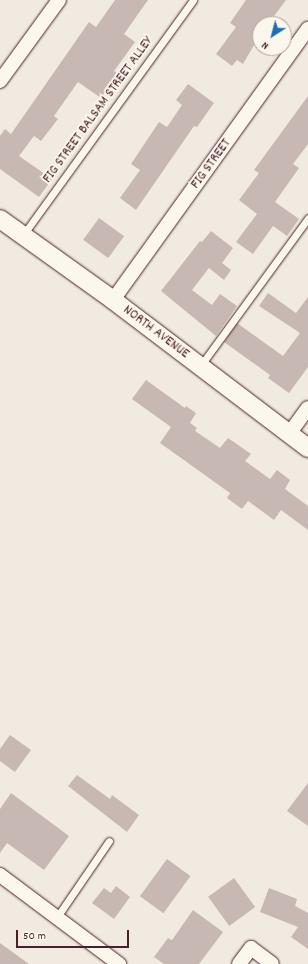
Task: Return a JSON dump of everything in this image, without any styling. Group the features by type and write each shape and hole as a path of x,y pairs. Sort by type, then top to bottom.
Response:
{"street":[{"path":"0,81 59,0"},
{"name":"FIG STREET","path":"113,300 308,29"},
{"name":"NORTH AVENUE","path":"0,219 113,300 308,448"},
{"path":"289,434 308,408"},
{"path":"0,875 119,964"},
{"path":"239,964 251,948 272,964"}],"lane":[{"name":"FIG STREET BALSAM STREET ALLEY","path":"23,236 193,0"},
{"path":"201,366 308,218"},
{"path":"56,917 109,841"}],"building":[{"path":"115,0 148,0 124,34 135,42 114,71 119,74 101,98 78,82 54,116 58,119 41,141 34,136 19,156 52,179 39,197 0,169 0,136 5,129 11,134 89,22 96,27"},
{"path":"246,0 286,0 274,16 252,16 252,49 243,64 237,60 232,66 216,54 236,27 230,23"},
{"path":"188,84 214,103 197,127 194,126 136,210 120,198 140,170 131,164 159,122 167,127 182,105 176,100"},
{"path":"308,96 308,144 293,164 299,168 275,202 299,219 287,236 273,226 253,254 236,242 257,214 239,200 259,173 254,170"},
{"path":"99,218 124,236 108,258 83,240"},
{"path":"211,231 233,248 222,263 231,270 224,280 209,268 192,290 212,305 220,294 237,306 216,336 161,291 200,241 202,242"},
{"path":"268,293 296,313 308,297 308,367 289,393 268,378 270,375 224,342 237,323 283,356 300,333 259,306"},
{"path":"146,380 185,408 186,406 196,413 190,423 197,428 195,431 220,448 228,438 251,454 245,461 270,479 277,470 290,480 285,489 308,506 308,530 281,510 274,520 248,501 242,509 227,498 230,493 160,443 171,427 132,399"},
{"path":"10,735 31,750 15,772 0,761 0,749"},
{"path":"77,775 110,799 112,795 139,815 127,832 68,786"},
{"path":"308,783 308,826 287,811"},
{"path":"11,793 69,836 44,870 7,843 0,853 0,809"},
{"path":"167,859 190,876 163,913 140,896"},
{"path":"234,878 255,907 229,926 208,897"},
{"path":"116,886 130,897 114,919 92,903 104,888 111,893"},
{"path":"269,888 297,899 295,906 308,913 308,949 291,937 298,927 260,912"},
{"path":"193,910 223,932 199,964 164,964 154,957 168,938 172,940"},
{"path":"0,943 29,964 0,964"}]}
